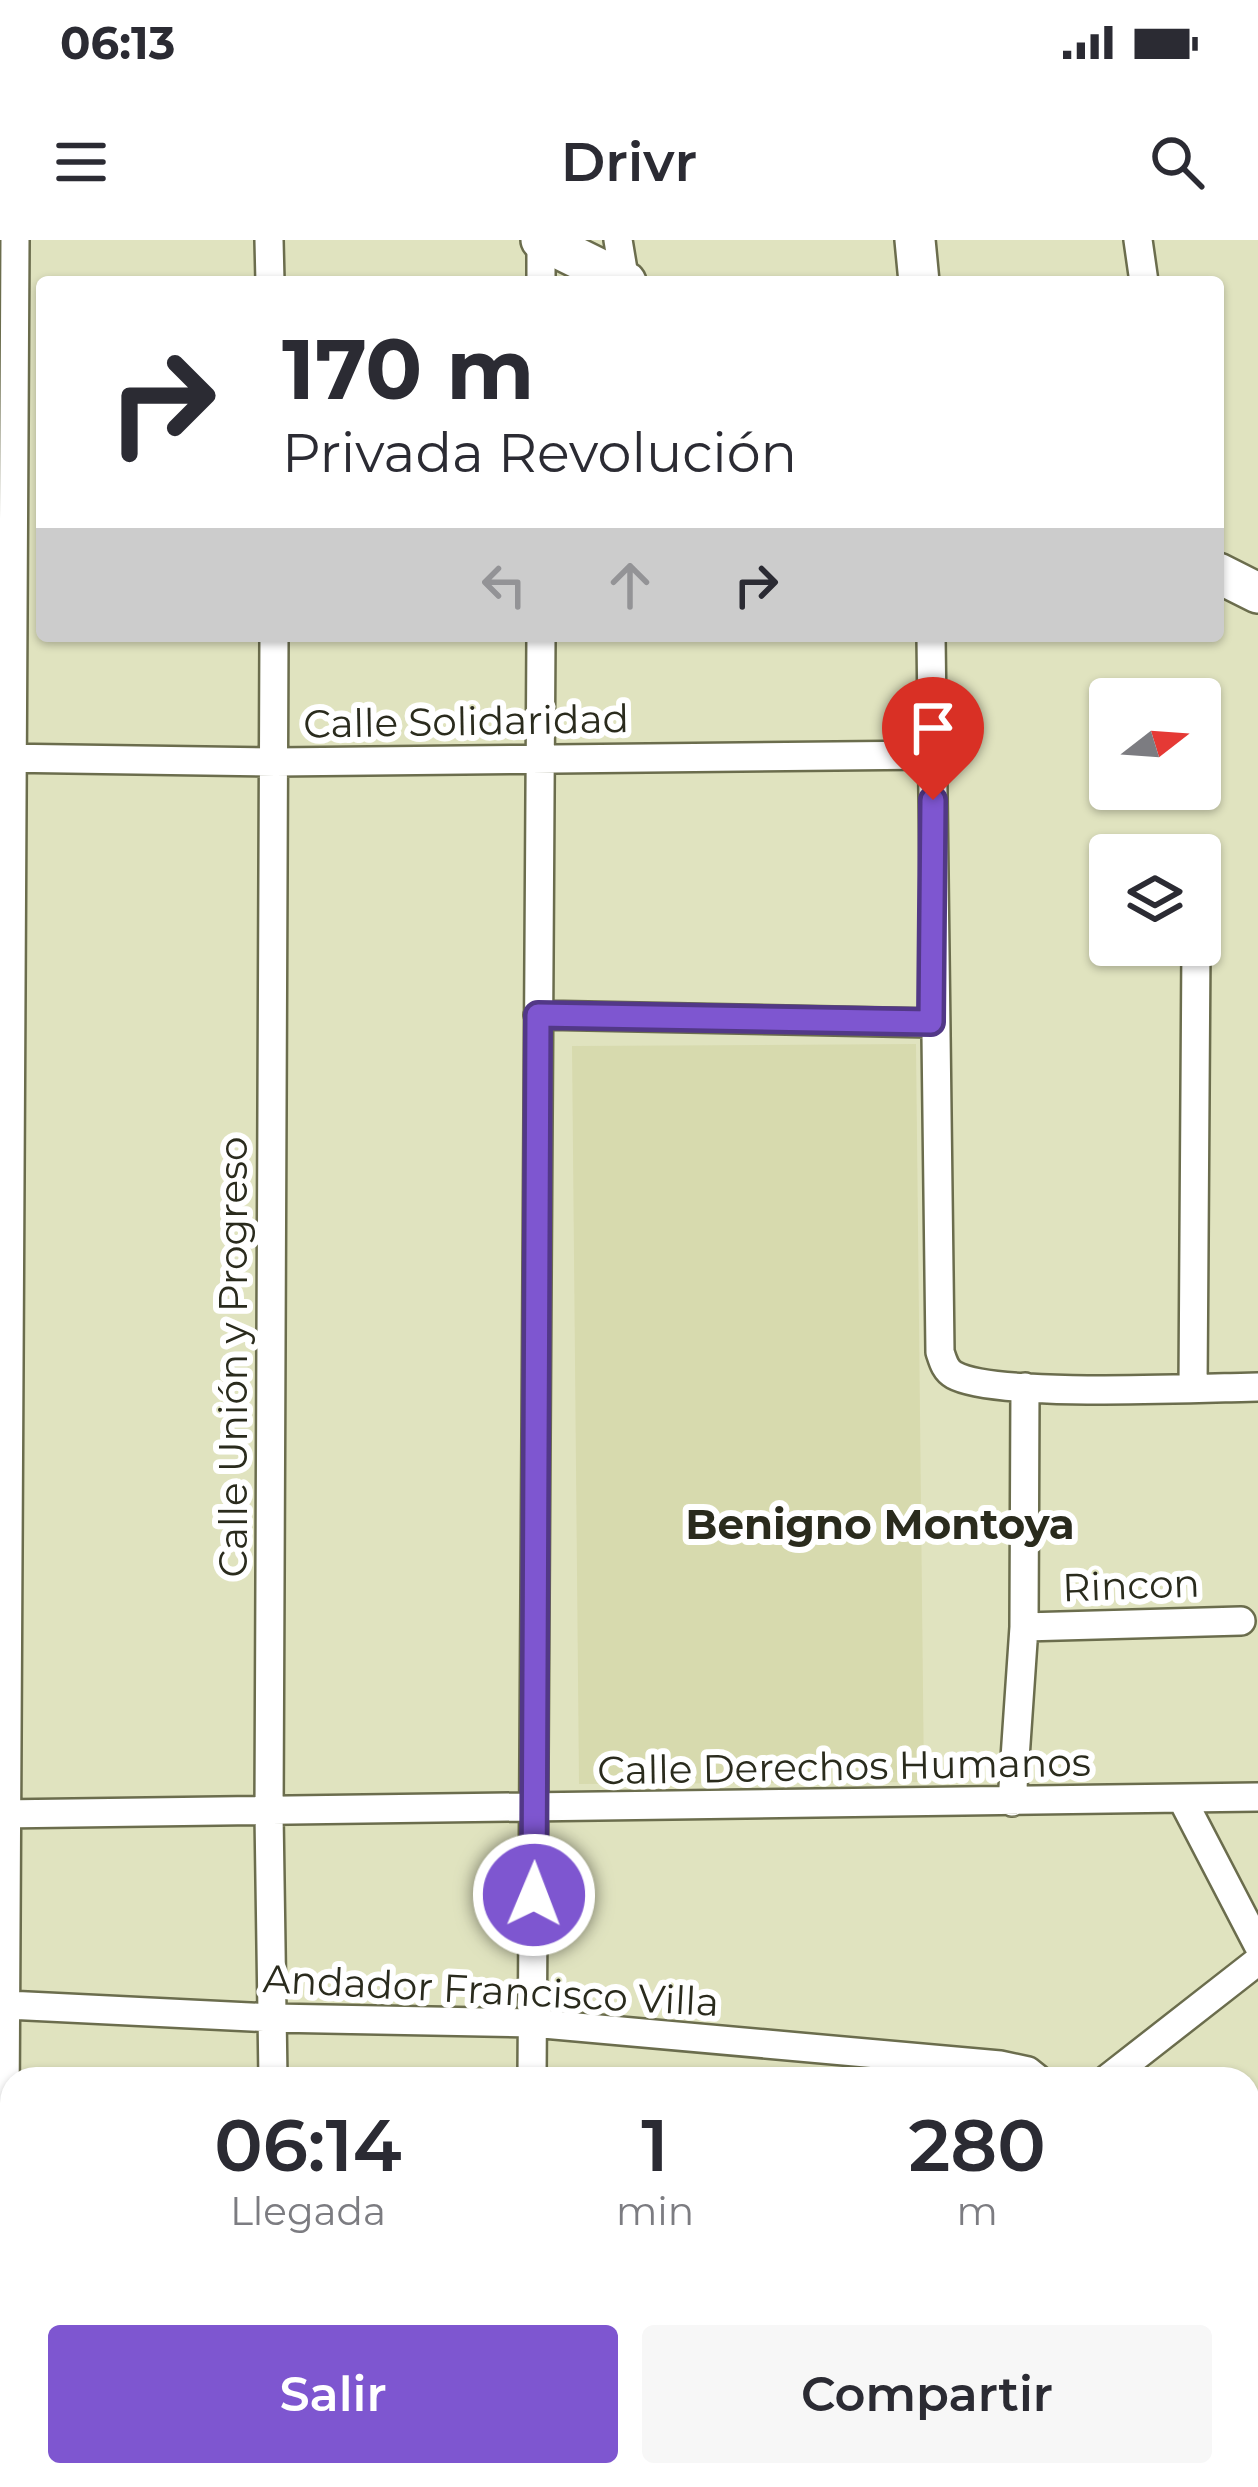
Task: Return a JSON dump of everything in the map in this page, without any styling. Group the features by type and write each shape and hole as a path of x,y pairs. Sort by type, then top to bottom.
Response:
{"street":[{"path":"7,2067 3,1814 6,758 15,240"},
{"path":"269,240 269,276"},
{"path":"541,276 541,240 613,276"},
{"path":"618,240 624,276"},
{"path":"915,240 918,276"},
{"path":"1138,240 1143,276"},
{"path":"1224,576 1258,593"},
{"name":"Calle Unión y Progreso","path":"273,2067 269,1814 274,642"},
{"path":"532,2067 542,642"},
{"path":"931,642 931,1022 940,1352 945,1367 956,1376 1025,1388 1258,1387"},
{"name":"Calle Solidaridad","path":"6,758 276,762 934,755"},
{"path":"1193,1388 1196,966"},
{"path":"538,1015 931,1022"},
{"path":"1012,1802 1024,1627 1025,1388"},
{"name":"Rincon","path":"1024,1627 1241,1621"},
{"name":"Calle Derechos Humanos","path":"3,1814 269,1814 1258,1797"},
{"path":"1182,1799 1258,1945"},
{"path":"1122,2067 1258,1961"},
{"name":"Andador Francisco Villa","path":"8,2005 273,2018 532,2023 1009,2067"}],"shaded area":[{"path":"916,1044 924,1782 579,1784 572,1046"}],"district":[{"name":"Benigno Montoya","path":"880,1524"}],"route":[{"path":"534,1895 538,1015 931,1022 933,800"}]}
